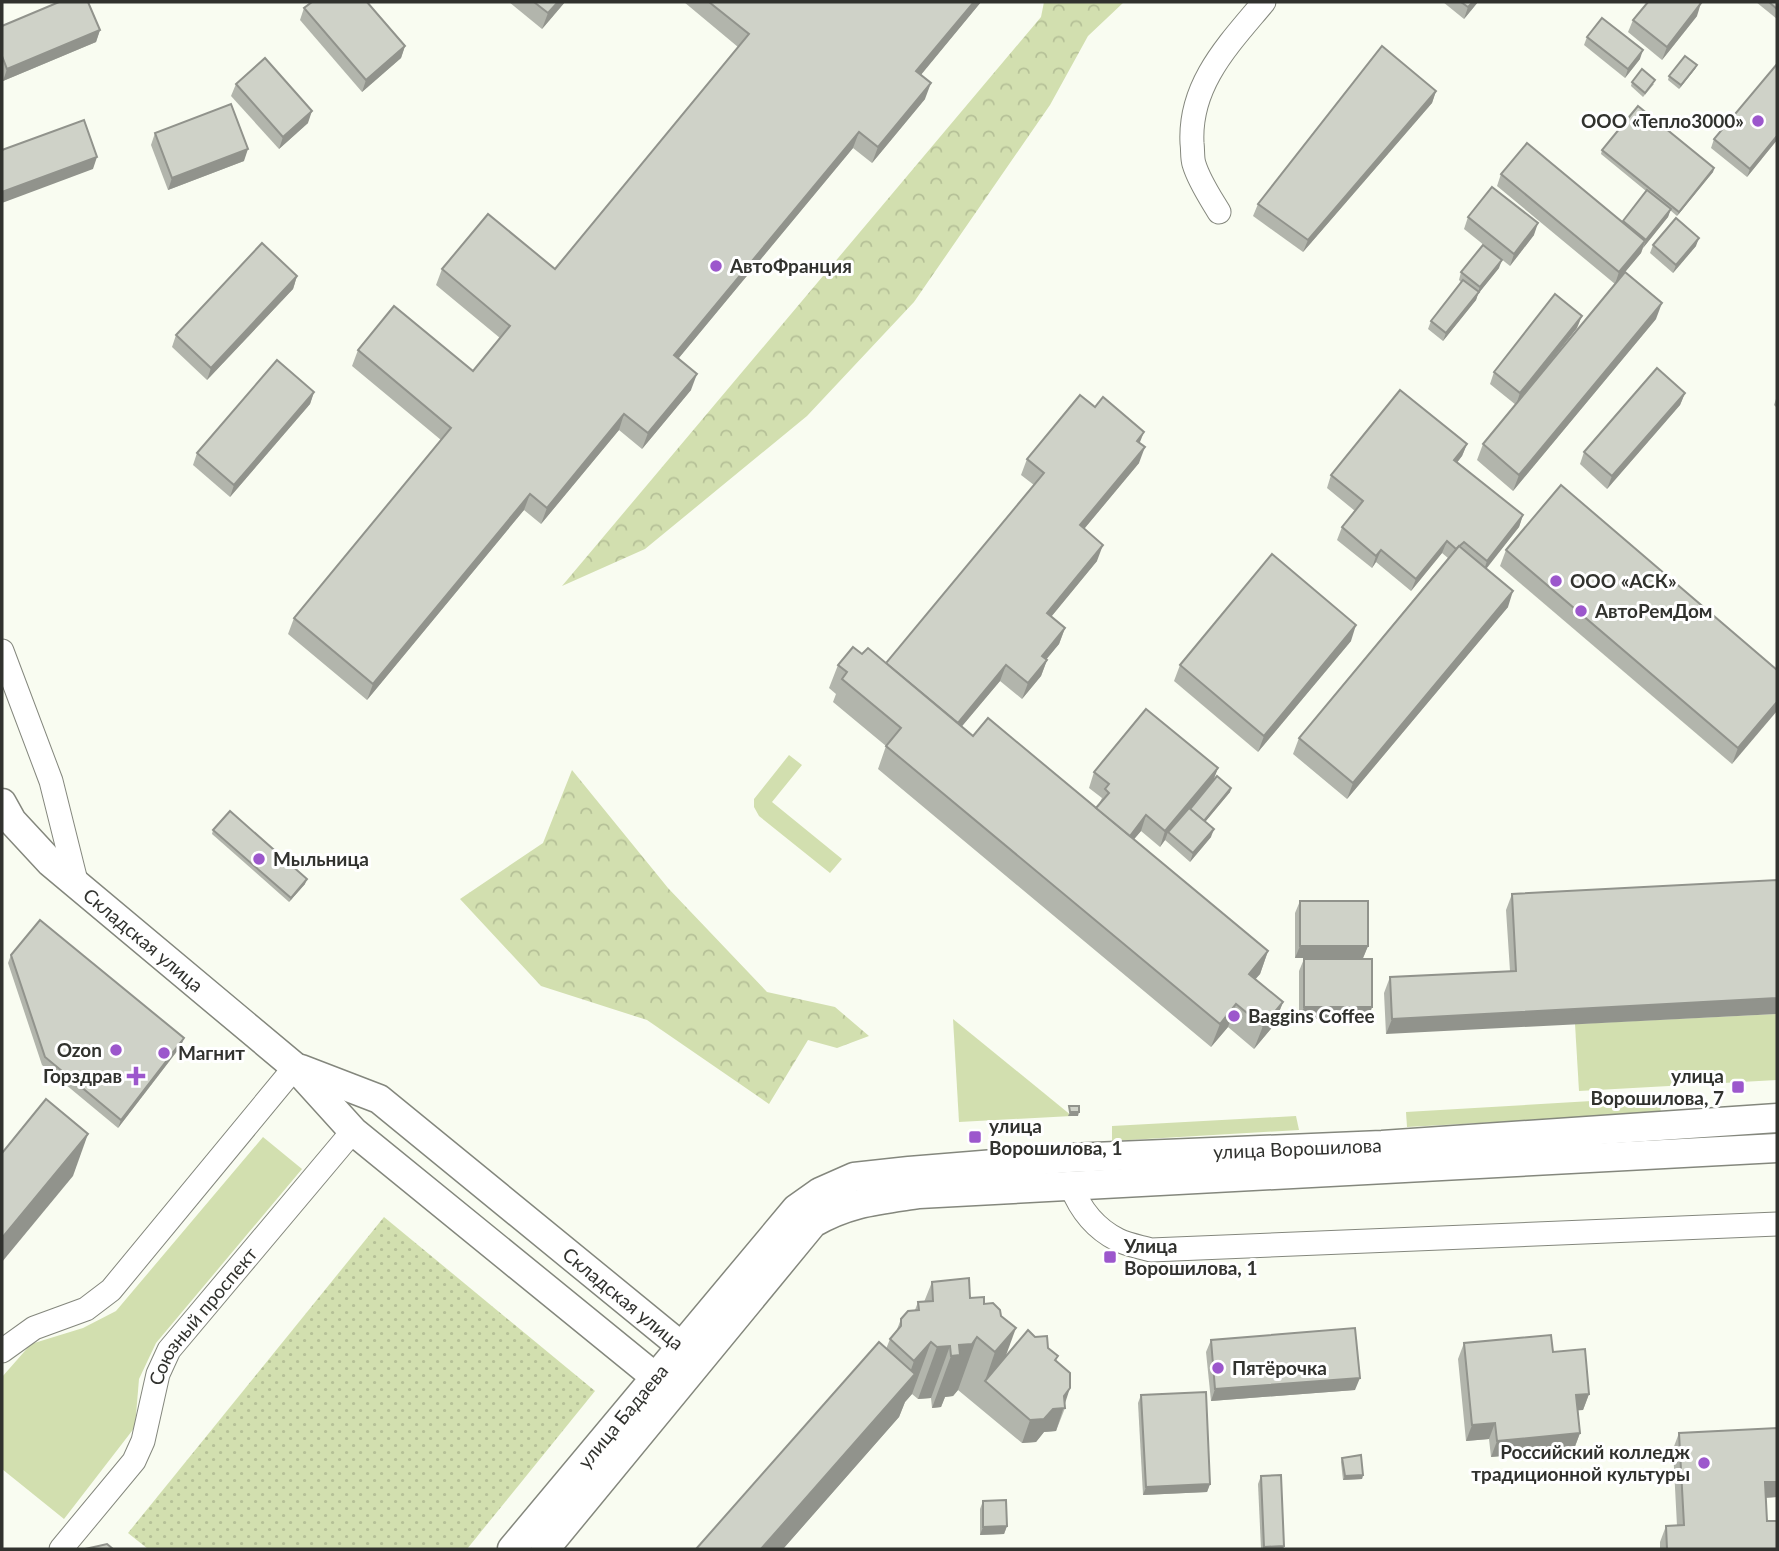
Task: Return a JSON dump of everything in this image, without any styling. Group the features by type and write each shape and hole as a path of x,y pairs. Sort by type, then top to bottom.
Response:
{"street":[{"path":"1219,212 1194,163 1194,109 1200,89 1219,57 1264,2"},
{"path":"2,651 51,782 77,885"},
{"name":"Складская улица","path":"2,803 12,821 34,846 295,1067 353,1131 655,1377 686,1359 379,1099 295,1067"},
{"path":"2,1351 34,1328 86,1309 111,1290 295,1067"},
{"name":"Союзный проспект","path":"61,1549 134,1461 143,1441 158,1374 169,1350 379,1099"},
{"name":"улица Ворошилова","path":"825,1203 854,1177 1069,1158 1382,1145 1777,1118"},
{"name":"улица Ворошилова","path":"825,1203 861,1202 919,1194 1777,1148"},
{"path":"1071,1186 1078,1204 1094,1223 1119,1240 1151,1250 1777,1224"},
{"name":"улица Бадаева","path":"545,1549 796,1209 825,1203"},
{"name":"улица Бадаева","path":"512,1549 655,1377"}],"green space":[{"path":"1044,2 1124,2 1088,36 1050,105 914,302 807,416 645,549 562,586 1041,17"},
{"path":"789,755 802,765 772,802 842,859 830,873 759,816 754,807 754,799"},
{"path":"572,770 668,888 767,992 835,1007 869,1036 837,1048 808,1040 769,1104 647,1020 541,986 460,899 543,843"},
{"path":"1777,1014 1777,1080 1579,1091 1575,1024"},
{"path":"953,1019 1072,1116 959,1122"},
{"path":"1659,1097 1661,1113 1407,1127 1406,1112"},
{"path":"1296,1116 1299,1130 1112,1141 1112,1126"},
{"path":"263,1137 302,1169 156,1343 139,1379 135,1427 64,1519 2,1469 2,1377 31,1344 83,1328 116,1311"},
{"path":"384,1217 595,1391 467,1549 148,1549 128,1533"}],"building":[{"path":"59,2 88,2 100,30 7,69 2,56 2,26"},
{"path":"312,2 367,2 405,46 366,80 304,8"},
{"path":"534,2 558,2 548,13"},
{"path":"709,2 974,2 916,71 931,83 878,147 859,132 674,355 697,374 648,433 624,414 547,508 530,494 373,684 294,618 451,428 358,350 394,306 473,371 510,326 442,269 488,214 555,269 749,34"},
{"path":"1648,2 1701,3 1667,47 1633,20"},
{"path":"1602,18 1643,50 1628,69 1587,37"},
{"path":"1382,46 1436,91 1308,240 1258,204"},
{"path":"1685,56 1697,65 1681,85 1669,76"},
{"path":"265,58 312,111 283,137 236,84"},
{"path":"1777,64 1777,136 1750,169 1714,139"},
{"path":"1642,69 1655,80 1645,93 1632,82"},
{"path":"231,104 248,149 172,178 155,133"},
{"path":"1638,106 1714,168 1679,212 1602,150"},
{"path":"84,120 97,157 2,192 2,150"},
{"path":"1527,143 1645,241 1619,272 1501,174"},
{"path":"1492,187 1538,223 1514,254 1468,217"},
{"path":"1647,190 1671,209 1646,240 1623,221"},
{"path":"1676,218 1699,238 1676,265 1653,245"},
{"path":"262,243 297,276 211,368 176,335"},
{"path":"1483,245 1502,260 1480,287 1461,272"},
{"path":"1625,272 1662,303 1519,475 1483,444"},
{"path":"1463,280 1479,292 1446,333 1431,321"},
{"path":"1555,294 1582,316 1520,393 1494,372"},
{"path":"277,360 314,392 234,485 197,453"},
{"path":"1657,368 1685,393 1612,476 1584,452"},
{"path":"1400,390 1467,444 1454,460 1523,515 1487,561 1464,542 1456,549 1447,541 1416,579 1381,550 1376,556 1342,527 1363,501 1331,475"},
{"path":"1080,395 1095,407 1103,397 1144,432 1137,441 1145,447 1080,525 1103,545 1047,613 1065,628 1042,656 1047,660 1028,683 1006,665 958,723 886,663 1044,473 1027,459"},
{"path":"1561,485 1777,670 1777,702 1738,748 1506,550"},
{"path":"1459,546 1513,591 1353,783 1299,738"},
{"path":"1272,554 1356,625 1264,736 1180,665"},
{"path":"853,647 862,654 868,648 973,736 988,718 1268,951 1249,974 1283,1002 1263,1026 1236,1004 1220,1024 886,746 901,728 842,679 847,672 838,665"},
{"path":"1146,709 1218,768 1165,831 1146,815 1130,836 1096,808 1109,793 1105,789 1109,784 1094,772"},
{"path":"1217,776 1231,788 1204,821 1190,809"},
{"path":"1189,808 1214,829 1193,853 1168,832"},
{"name":"Мыльница","path":"230,811 307,879 291,898 213,830"},
{"path":"1777,880 1777,998 1392,1019 1390,977 1516,971 1512,894"},
{"path":"1300,901 1368,901 1368,946 1300,946"},
{"path":"40,920 184,1038 121,1120 45,1057 11,955"},
{"path":"1304,959 1372,959 1372,1007 1304,1007"},
{"path":"46,1099 88,1134 2,1238 2,1153"},
{"path":"1069,1106 1079,1106 1079,1112 1070,1112"},
{"path":"969,1278 970,1298 984,1297 984,1304 993,1303 1000,1310 1001,1316 1016,1328 995,1352 977,1337 972,1344 959,1345 960,1355 951,1356 950,1346 937,1347 931,1342 914,1361 890,1339 901,1326 901,1319 908,1311 919,1310 918,1302 933,1301 932,1282"},
{"path":"1355,1328 1360,1378 1215,1389 1211,1340"},
{"path":"1028,1330 1035,1337 1047,1336 1048,1348 1058,1356 1055,1360 1070,1373 1070,1388 1064,1396 1065,1408 1053,1409 1044,1419 1030,1420 985,1381"},
{"path":"1551,1335 1553,1352 1585,1349 1589,1394 1576,1395 1580,1433 1497,1441 1495,1423 1472,1425 1464,1343"},
{"path":"879,1342 915,1374 761,1549 696,1549"},
{"path":"1206,1392 1210,1484 1146,1487 1141,1395"},
{"path":"1777,1428 1777,1482 1765,1482 1767,1521 1777,1521 1777,1549 1667,1549 1666,1526 1684,1525 1679,1433"},
{"path":"1361,1455 1363,1475 1345,1476 1342,1458"},
{"path":"1281,1475 1284,1546 1264,1547 1261,1476"},
{"path":"1006,1500 1007,1526 983,1527 983,1501"},
{"path":"107,1544 113,1549 85,1549"}],"place":[{"name":"ООО «Тепло3000»","path":"1758,121"},
{"name":"АвтоФранция","path":"716,266"},
{"name":"ООО «АСК»","path":"1556,581"},
{"name":"АвтоРемДом","path":"1581,611"},
{"name":"Мыльница","path":"259,859"},
{"name":"Baggins Coffee","path":"1234,1016"},
{"name":"Ozon","path":"116,1050"},
{"name":"Магнит","path":"164,1053"},
{"name":"Горздрав","path":"136,1076"},
{"name":"улица Ворошилова, 7","path":"1738,1087"},
{"name":"улица Ворошилова, 1","path":"975,1137"},
{"name":"Улица Ворошилова, 1","path":"1110,1257"},
{"name":"Пятёрочка","path":"1218,1368"},
{"name":"Российский колледж традиционной культуры","path":"1704,1463"}]}
